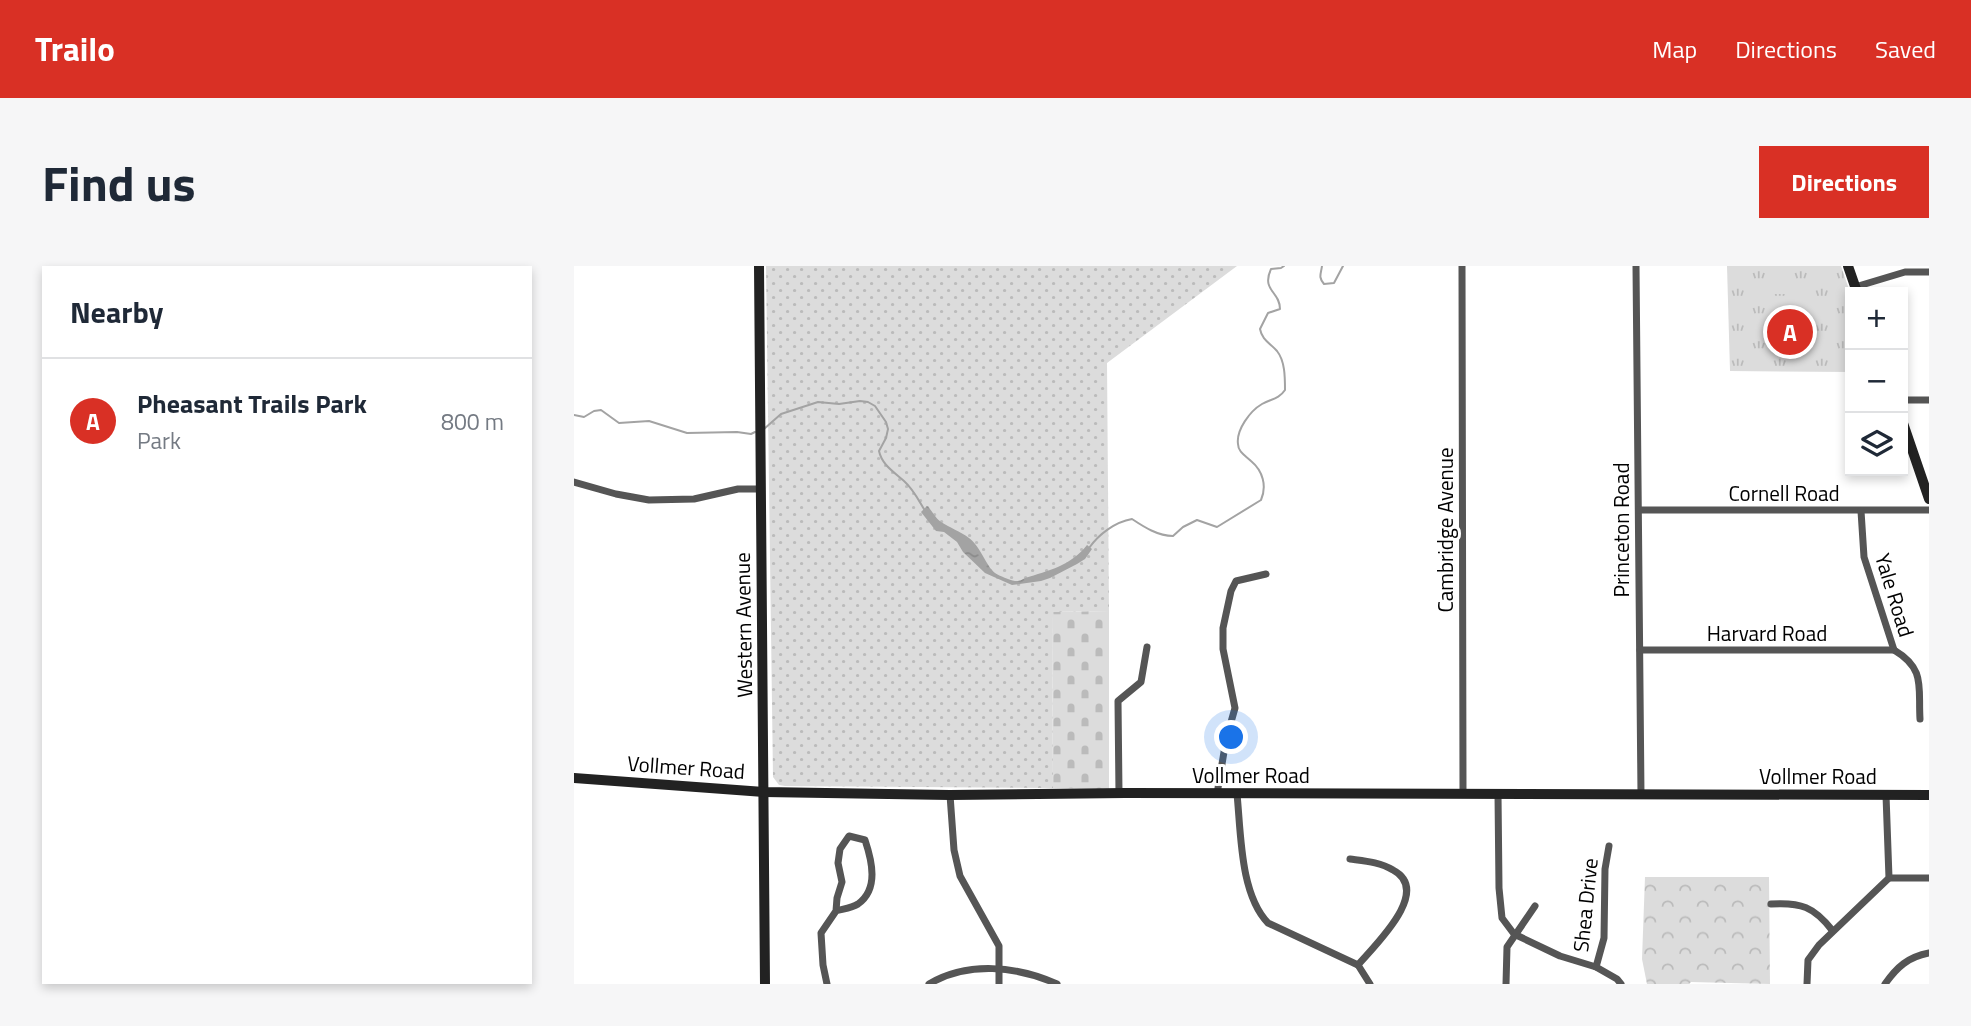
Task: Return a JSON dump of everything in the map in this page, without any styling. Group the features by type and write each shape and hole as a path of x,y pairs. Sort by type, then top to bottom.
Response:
{"main road":[{"name":"Western Avenue","path":"759,266 765,984"},
{"path":"1848,266 1855,287"},
{"path":"1908,438 1929,499"},
{"name":"Vollmer Road","path":"574,778 764,792 950,795 1929,795"}],"street":[{"name":"Cambridge Avenue","path":"1462,266 1463,794"},
{"name":"Princeton Road","path":"1636,266 1641,795"},
{"path":"1862,287 1905,272 1929,272"},
{"path":"1908,400 1929,400"},
{"path":"574,482 649,500 694,499 738,489 761,489"},
{"name":"Cornell Road","path":"1639,510 1929,510"},
{"name":"Yale Road","path":"1861,511 1864,557 1894,650 1918,672 1920,719"},
{"path":"1217,794 1226,740 1235,708 1223,649 1223,628 1231,591 1237,581 1266,575"},
{"path":"1119,793 1118,701 1141,682 1147,648"},
{"name":"Harvard Road","path":"1640,650 1894,650"},
{"path":"1237,794 1247,882 1259,914 1268,923 1358,965 1370,984"},
{"path":"1498,794 1502,918 1514,934 1560,956 1596,967 1617,979 1620,984"},
{"path":"950,795 954,850 960,876 999,946 999,984"},
{"path":"1886,795 1889,878"},
{"path":"827,984 821,933 836,911 842,882 838,863 840,849 849,836 865,840 872,859 868,894 856,905 836,911"},
{"name":"Shea Drive","path":"1596,967 1604,938 1605,869 1609,846"},
{"path":"1350,859 1380,864 1397,871 1405,882 1407,899 1393,925 1358,965"},
{"path":"1807,984 1808,960 1832,930 1889,878 1929,878"},
{"path":"1771,904 1784,903 1813,910 1832,930"},
{"path":"1506,984 1507,947 1535,906"},
{"path":"1885,984 1909,958 1929,953"},
{"path":"929,984 944,975 965,970 999,969 1034,974 1057,984"}],"green space":[{"path":"766,266 1237,266 1107,363 1109,611 1052,612 1053,788 785,786 779,785 773,777"},
{"path":"1727,266 1841,266 1848,287 1845,287 1845,372 1730,371"},
{"path":"1773,282 1814,282 1814,313 1787,313 1786,294 1773,294"},
{"path":"1109,611 1109,789 1053,788 1052,612"},
{"path":"1645,877 1769,877 1770,984 1647,984 1642,959"}],"water":[{"path":"927,506 941,522 973,542 995,573 1005,578 1020,581 1074,558 1087,545 1092,549 1085,559 1050,578 1012,585 985,573 963,552 957,542 944,532 936,531 921,512"}],"waterway":[{"path":"1089,548 1108,529 1132,519 1157,533 1173,536 1197,520 1217,527 1261,500 1264,489 1261,474 1239,449 1238,439 1245,421 1253,411 1285,390 1282,359 1264,339 1260,329 1268,313 1280,309 1268,282 1271,269 1284,266"},
{"path":"1322,266 1320,277 1324,284 1334,283 1343,266"},
{"path":"764,429 781,414 818,402 868,402 875,406 888,429 879,451 883,460 910,487 924,509"},
{"path":"574,415 584,417 601,410 619,423 649,421 687,433 755,432"}],"place":[{"name":"Pheasant Trails Park","path":"1790,332"}]}
